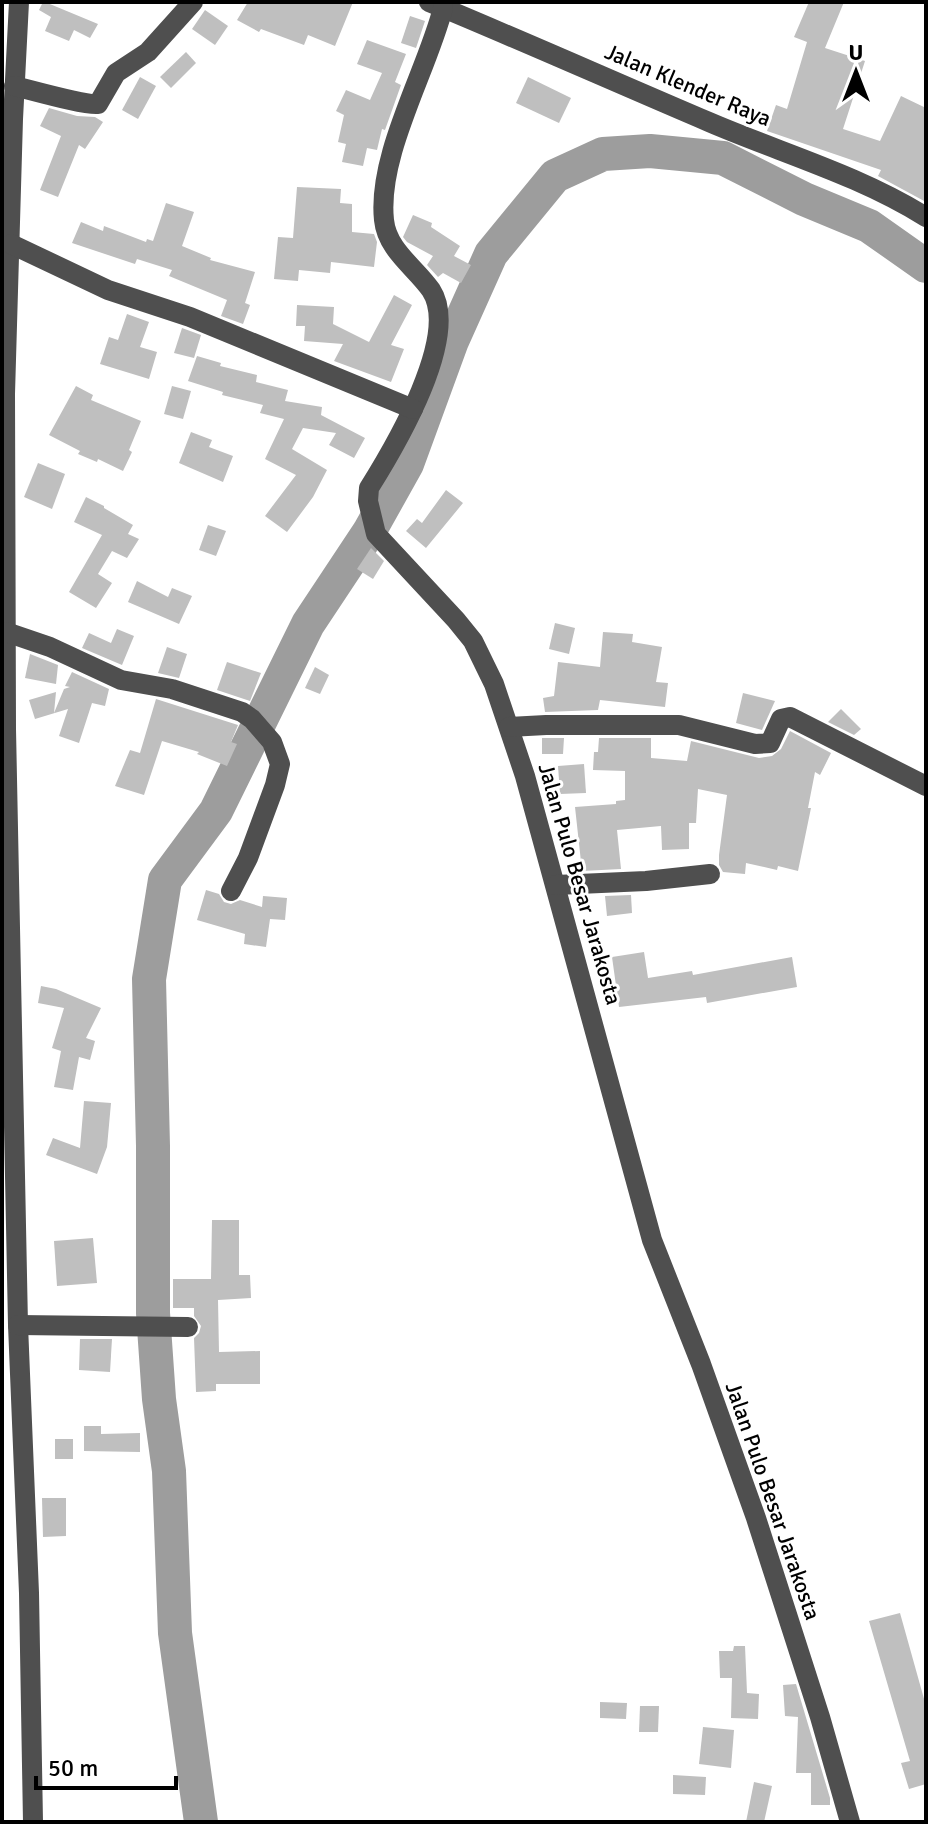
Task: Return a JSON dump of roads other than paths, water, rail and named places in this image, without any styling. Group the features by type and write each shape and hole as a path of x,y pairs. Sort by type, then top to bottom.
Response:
{"street":[{"path":"19,2 7,192 11,244 5,394 8,1095 29,1593 33,1822"},
{"path":"14,86 85,105 98,104 116,73 148,52 193,2"},
{"name":"Jalan Klender Raya","path":"436,5 709,122 845,176 926,217"},
{"name":"Jalan Pulo Besar Jarakosta","path":"436,5 392,155 384,222 390,240 432,292 439,321 431,363 413,409 369,488 368,501 376,534 473,641 487,666 509,727 556,885 652,1240 747,1493 820,1717 850,1822"},
{"path":"11,244 108,290 190,317 413,409"},
{"path":"6,632 50,647 121,680 172,689 242,712 272,742 280,764 275,785 248,858 231,891"},
{"path":"509,727 679,725 755,744 770,743 781,719 790,717 926,786"},
{"path":"556,885 646,881 710,874"},
{"path":"18,1325 183,1327"}],"waterway":[{"path":"201,1822 175,1633 169,1471 159,1399 153,1313 149,979 165,880 216,811 308,624 369,532 407,464 452,341 491,254 555,176 603,154 650,151 723,158 804,199 869,226 926,266"}]}
